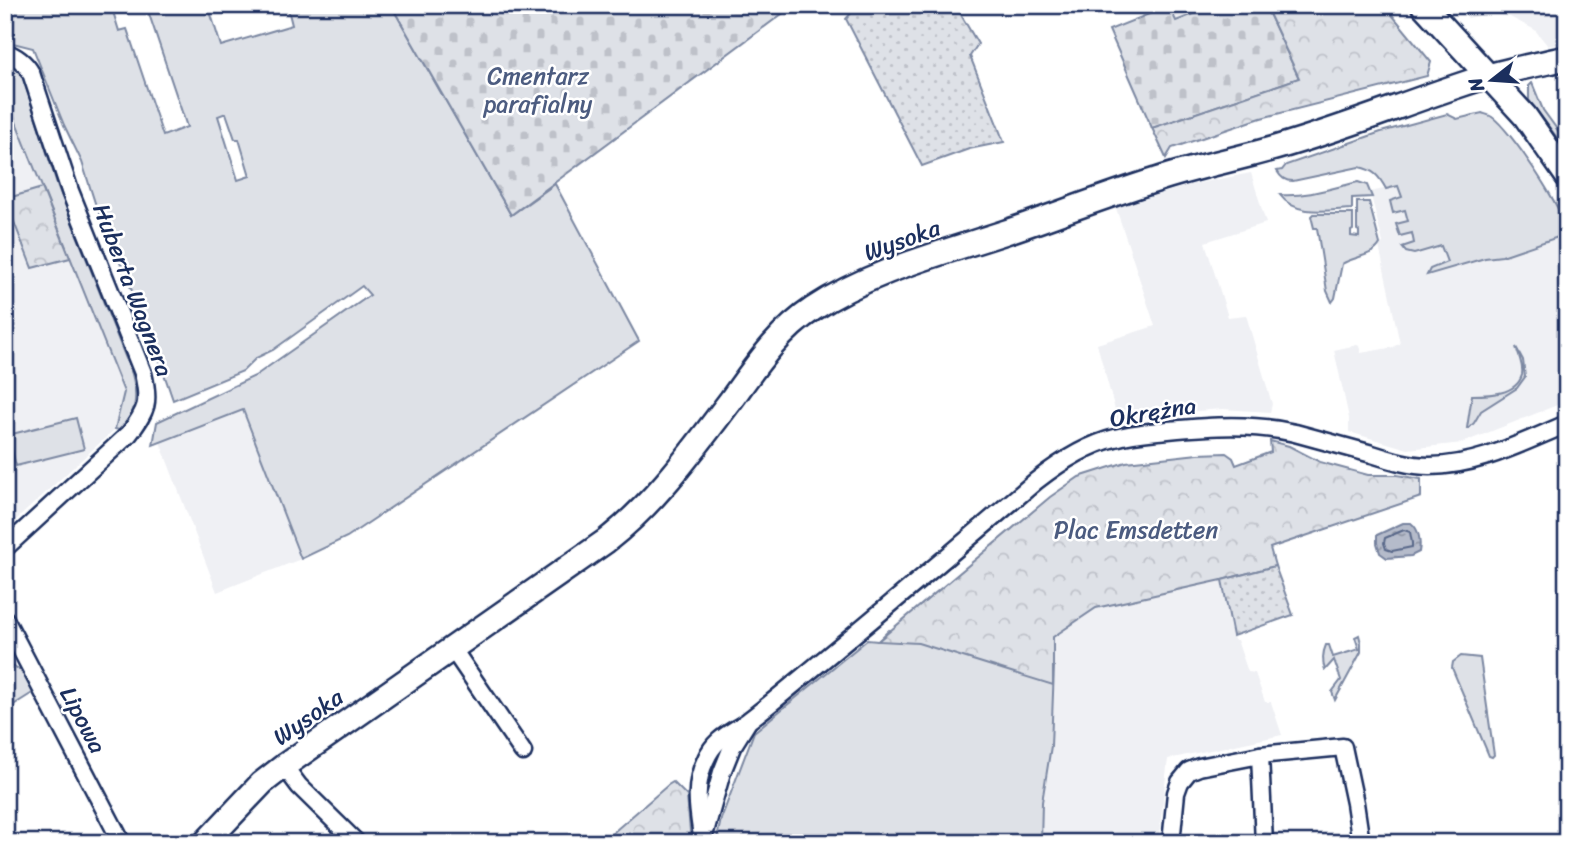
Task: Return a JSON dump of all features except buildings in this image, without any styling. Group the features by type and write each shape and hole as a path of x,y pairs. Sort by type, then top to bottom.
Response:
{"street":[{"path":"1423,5 1525,116 1567,176"},
{"name":"Huberta Wagnera","path":"5,548 129,434 143,414 148,395 143,373 71,191 31,74 26,65 12,55"},
{"name":"Wysoka","path":"205,843 262,783 284,766 628,524 677,470 756,365 782,335 811,310 863,282 928,257 1154,180 1294,142 1489,76 1567,58"},
{"name":"Okrężna","path":"703,842 722,772 732,747 748,721 1035,481 1077,453 1110,439 1132,435 1204,426 1240,425 1291,432 1397,461 1431,466 1489,455 1567,424"},
{"name":"Lipowa","path":"5,619 122,843"},
{"path":"452,648 523,752"},
{"path":"1171,843 1176,793 1183,776 1189,771 1260,755 1343,747 1361,843"},
{"path":"1260,755 1264,843"},
{"path":"284,766 299,786 357,843"}],"shaded area":[{"path":"1168,5 1217,5 1176,21"},
{"path":"1464,5 1567,5 1567,42 1548,46 1535,30 1510,17 1494,13 1468,18 1460,9"},
{"path":"5,105 10,107 124,392 115,429 5,530"},
{"path":"1251,173 1266,223 1205,242 1228,317 1246,315 1272,404 1270,412 1222,409 1118,421 1097,344 1155,326 1116,208 1189,185"},
{"path":"1398,186 1402,198 1390,201 1405,210 1408,221 1396,225 1412,232 1415,244 1423,252 1441,246 1447,262 1430,268 1502,256 1567,234 1567,401 1462,443 1408,449 1349,432 1349,418 1334,350 1357,345 1361,353 1400,344 1379,246 1383,243 1370,192"},
{"path":"243,410 301,559 217,592 160,442"},
{"path":"1222,580 1234,640 1237,640 1248,672 1255,673 1265,702 1271,702 1282,735 1168,759 1158,843 1041,843 1042,802 1051,746 1053,637 1096,608"}],"green space":[{"path":"5,5 111,5 119,31 127,29 163,136 187,127 146,5 208,5 221,46 292,25 287,5 391,5 511,215 555,184 639,341 347,537 301,559 243,410 153,445 157,422 255,376 370,295 362,286 273,350 256,358 243,371 173,400 150,333 96,206 82,162 33,48 5,41","holes":["226,113 235,139 239,139 250,176 238,180 218,116"]},
{"name":"Cmentarz parafialny","path":"391,5 794,5 511,215"},
{"path":"858,5 947,5 957,8 978,44 970,56 1004,142 969,149 922,166 846,19"},
{"path":"1217,5 1265,5 1299,78 1152,128 1109,30 1169,6 1176,21"},
{"path":"1265,5 1384,5 1431,62 1427,76 1261,118 1172,148 1166,158 1152,128 1299,78"},
{"path":"5,59 15,65 22,75 58,187 132,374 135,390 133,411 119,430 115,429 124,392 10,107 5,105"},
{"path":"1532,83 1543,110 1567,143 1567,151 1529,100 1529,86"},
{"path":"1482,113 1491,116 1500,124 1523,153 1558,208 1567,234 1502,256 1485,258 1427,275 1430,269 1447,262 1441,246 1414,254 1406,252 1402,247 1414,243 1412,233 1400,236 1396,224 1408,221 1405,210 1393,213 1390,201 1402,197 1398,186 1386,189 1376,174 1359,167 1293,181 1284,179 1277,171 1286,165 1381,132 1447,114 1457,119"},
{"path":"1358,182 1367,185 1372,197 1352,198 1352,209 1313,211 1295,207 1280,195 1310,193"},
{"path":"42,188 70,258 32,268 5,199"},
{"path":"1357,202 1369,202 1380,244 1368,254 1342,264 1332,302 1327,291 1317,228 1314,228 1311,216 1353,214 1351,236 1359,237"},
{"path":"1516,347 1523,360 1525,377 1517,388 1481,411 1474,423 1467,428 1472,395 1501,392 1519,382 1522,368"},
{"path":"76,418 84,449 16,466 8,435"},
{"name":"Plac Emsdetten","path":"1270,441 1289,446 1320,462 1368,475 1397,475 1421,479 1421,497 1270,548 1275,566 1096,608 1053,637 1053,685 918,643 878,641 1050,497 1079,477 1126,462 1198,454 1226,453 1233,458 1236,465 1271,452"},
{"path":"1275,566 1293,615 1233,636 1222,580"},
{"path":"889,630 1054,667 1051,746 1042,802 1041,843 716,843 721,819 754,732 867,640 878,641"},
{"path":"1359,635 1361,652 1335,700 1332,692 1341,680 1334,660 1325,670 1323,657 1326,645 1329,645 1333,657 1359,649 1355,637"},
{"path":"1461,656 1480,658 1494,755 1492,757 1489,756 1452,668 1453,662"},
{"path":"5,662 23,671 34,692 7,709 5,707"},
{"path":"673,782 687,796 691,843 601,843 668,785"}],"water":[{"path":"1403,523 1411,523 1418,532 1419,552 1411,556 1387,558 1380,553 1377,535"}]}
